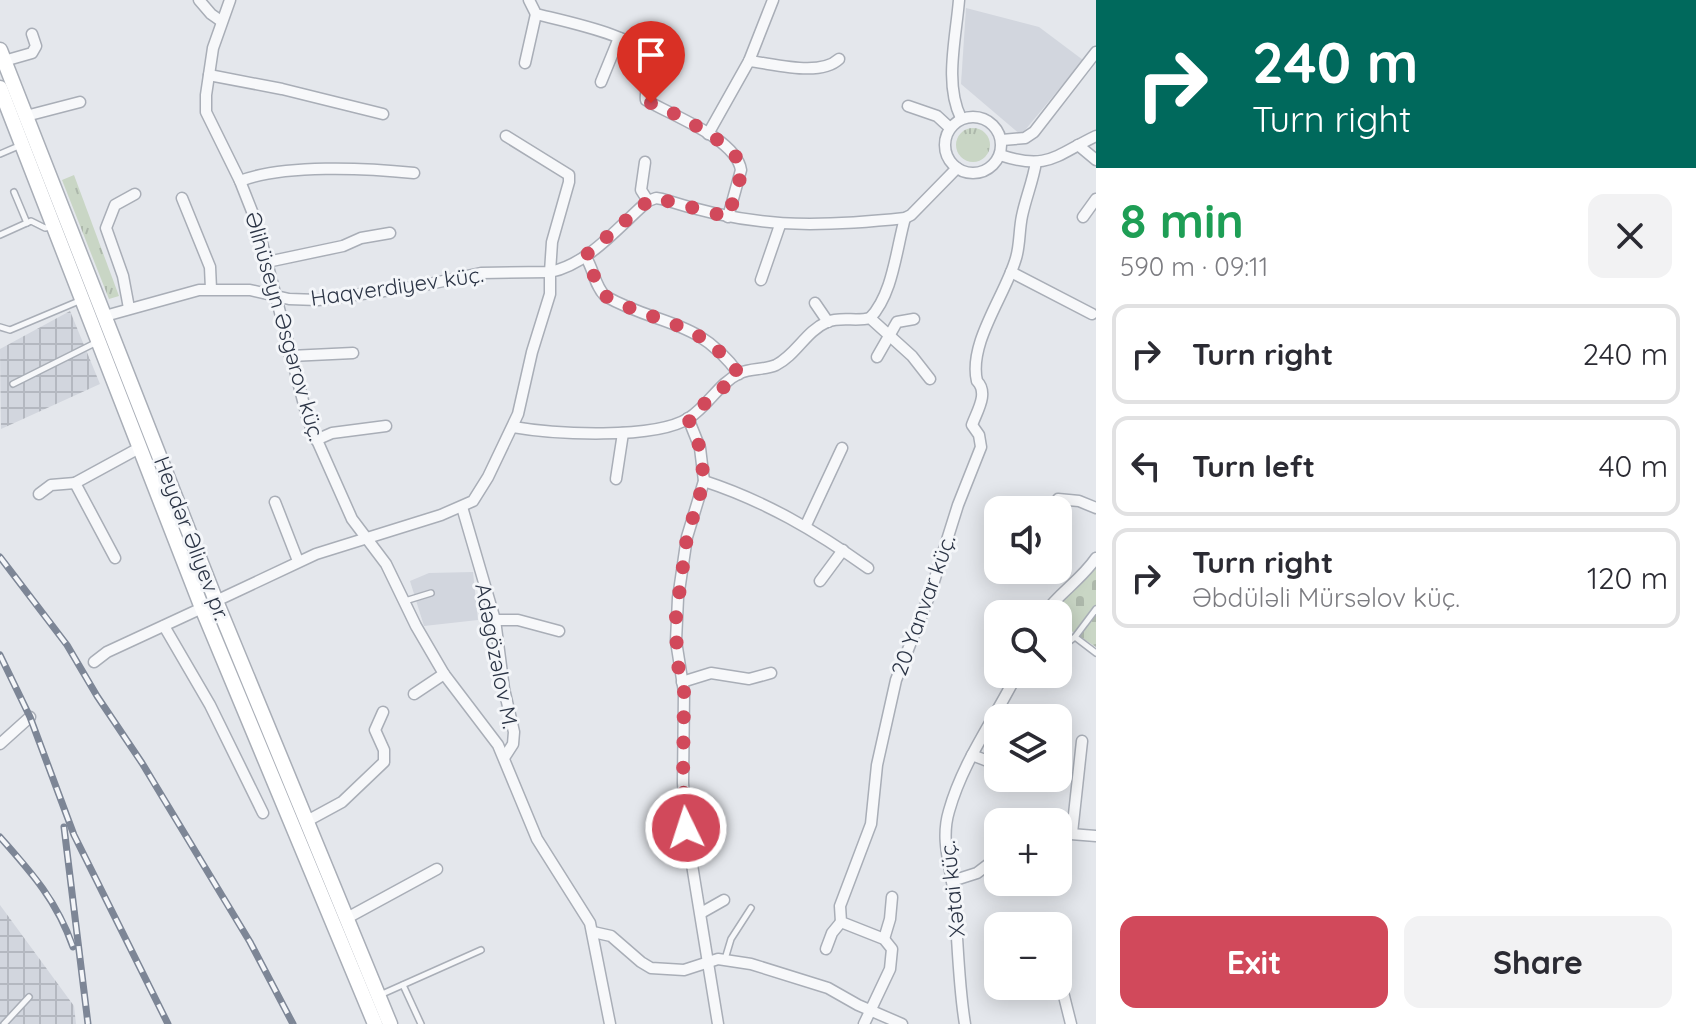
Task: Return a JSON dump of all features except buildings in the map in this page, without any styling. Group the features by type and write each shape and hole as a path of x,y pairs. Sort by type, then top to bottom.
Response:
{"main road":[{"name":"Heydər Əliyev pr.","path":"2,56 98,318 375,1024"},
{"name":"Heydər Əliyev pr.","path":"0,88 83,300 98,318 100,341 141,447 307,821 390,1024"}],"street":[{"path":"199,0 221,21"},
{"name":"Əlihüseyn Əsgərov küç.","path":"230,0 221,21 209,75 206,112 257,224 290,356 316,440 342,500 386,564 444,674 488,729 504,758 537,839 584,912 593,932 610,1024"},
{"path":"525,63 536,14 529,0"},
{"path":"708,134 749,61 773,0"},
{"path":"959,0 952,90 961,118"},
{"path":"536,14 566,20 619,38 652,60 646,100 708,134 740,162 741,170 728,217"},
{"path":"2,56 32,53 36,46 32,34"},
{"path":"601,82 619,38"},
{"path":"1002,140 1025,138 1034,132 1096,52"},
{"path":"749,61 819,69 832,66 839,59"},
{"path":"209,75 296,92 383,114"},
{"path":"26,116 80,102"},
{"path":"908,106 937,116 950,128"},
{"path":"961,118 983,118 995,126 1002,140 1000,155 985,171 971,173 957,168 945,149 950,128 961,118"},
{"path":"94,662 107,652 298,561 462,507 479,493 513,427 523,396 532,352 550,294 552,242 569,182 569,175 506,136"},
{"path":"1000,155 1036,162 1057,158 1096,136"},
{"path":"1078,145 1096,160"},
{"path":"645,162 641,190 648,201"},
{"name":"20 Yanvar küç.","path":"826,949 832,933 841,922 840,906 871,824 877,765 896,680 930,594 958,505 981,447 979,435 972,425 983,395 975,368 987,327 1017,257 1022,214 1036,162"},
{"path":"550,272 573,265 648,201 662,199 728,217 780,225 837,225 905,218 923,205 957,168"},
{"path":"240,181 263,173 346,169 414,173"},
{"path":"129,308 123,276 106,228 115,205 135,194"},
{"path":"182,198 210,267 211,289"},
{"path":"1083,217 1096,199"},
{"path":"513,427 550,432 623,433 688,418 739,374 779,364 810,333 828,322 870,318 884,296 905,218"},
{"path":"761,280 780,225"},
{"path":"267,262 390,233"},
{"path":"585,256 594,270 598,289 605,296 696,332 724,354 739,374"},
{"name":"Haqverdiyev küç.","path":"98,318 187,292 211,289 250,290 275,297 318,300 420,286 481,273 550,272"},
{"path":"1011,272 1092,314"},
{"path":"815,303 828,322"},
{"path":"870,318 912,356 930,379"},
{"path":"877,357 889,334 901,320 914,319"},
{"path":"290,356 353,353"},
{"path":"688,418 700,448 704,481 687,537 678,598 676,641 682,682 686,828 718,1024"},
{"path":"316,440 332,433 386,426"},
{"path":"616,479 623,433"},
{"path":"39,494 51,485 75,483 141,447"},
{"path":"806,525 842,448"},
{"path":"704,481 806,525 868,568"},
{"path":"75,483 115,558"},
{"path":"1072,500 1096,508"},
{"path":"275,502 298,561"},
{"name":"Adəgözəlov M.","path":"462,507 495,620 504,689 514,732 513,744 504,758"},
{"path":"820,581 843,550"},
{"path":"1056,600 1078,581 1096,558"},
{"path":"495,620 518,620 559,631"},
{"path":"164,626 210,705 263,813"},
{"path":"682,682 711,673 749,679 771,673"},
{"path":"414,694 444,674"},
{"name":"Xətai küç.","path":"965,1024 945,830 954,796 972,755 1009,688"},
{"path":"307,821 342,802 384,762 384,750 375,730 383,712"},
{"path":"0,744 30,717"},
{"path":"1082,741 1072,833 1096,836"},
{"path":"972,755 984,760"},
{"path":"686,828 710,827"},
{"path":"347,918 437,869"},
{"path":"952,881 984,869"},
{"path":"884,939 892,897"},
{"path":"701,913 724,900"},
{"path":"841,922 884,939 892,949 892,959 864,1024"},
{"path":"593,932 611,936 641,962 660,970 684,970 725,959 807,980 902,1024"},
{"path":"1065,1000 1071,1024"}],"lane":[{"path":"0,154 22,144"},
{"path":"14,192 27,223"},
{"path":"0,235 36,221 45,228 55,225"},
{"path":"0,327 10,330 83,300"},
{"path":"13,384 100,341"},
{"path":"404,601 431,593"},
{"path":"1072,639 1096,609"},
{"path":"1075,637 1096,653"},
{"path":"725,959 731,939 751,908"},
{"path":"379,995 481,950"},
{"path":"403,985 421,1024"},
{"path":"4,1024 29,997"}],"shaded area":[{"path":"966,8 1039,27 1083,60 1021,135 961,84"},
{"path":"70,311 100,384 1,429 0,349"},
{"path":"473,572 478,620 424,626 410,581 429,573"},
{"path":"0,905 74,1006 76,1024 0,1024"}],"green space":[{"path":"973,128 985,133 990,145 985,157 973,162 961,157 956,145 961,133"},
{"path":"74,175 119,296 109,299 62,180"},
{"path":"1096,554 1096,647 1072,631 1072,600 1061,600"}],"railway":[{"path":"0,557 67,645 142,763 250,942 293,1024"},
{"path":"0,655 30,717 74,835 168,1024"},
{"path":"64,827 88,1024"},
{"path":"0,837 51,901 73,947"}],"route":[{"path":"651,103 708,134 736,156 741,170 728,217 656,198 648,201 585,256 594,270 598,289 605,296 696,332 713,343 739,374 688,418 697,436 704,481 687,537 676,617 677,661 684,692 686,828"}]}
